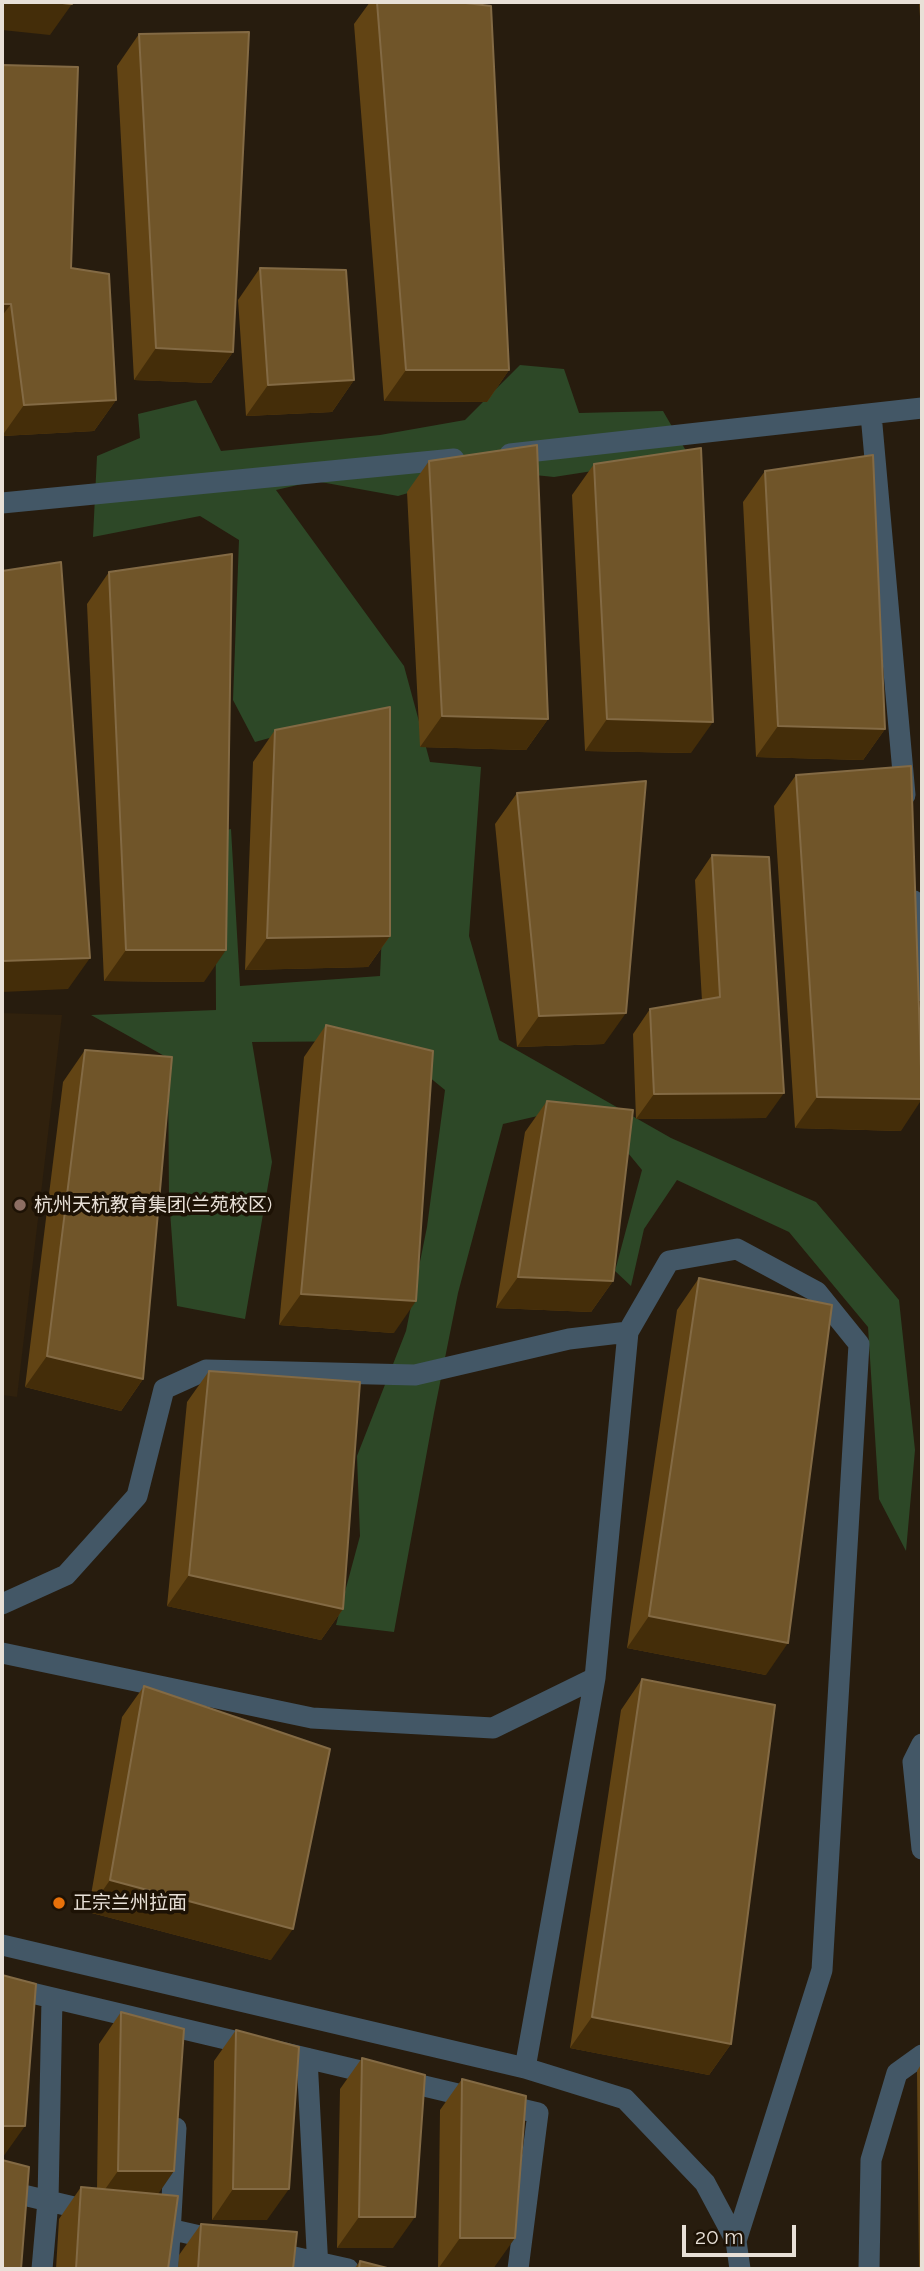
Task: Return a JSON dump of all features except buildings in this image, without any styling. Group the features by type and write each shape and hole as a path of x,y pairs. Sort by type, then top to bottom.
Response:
{"street":[{"path":"495,455 922,408"},
{"path":"872,414 906,813"},
{"path":"2,503 468,458"},
{"path":"913,881 922,991"},
{"path":"525,2068 595,1678 628,1332 669,1261 737,1249 817,1292 859,1345 822,1970 736,2241"},
{"path":"2,1604 66,1575 137,1496 164,1389 206,1370 415,1375 569,1339 628,1332"},
{"path":"2,1653 313,1718 494,1728 595,1678"},
{"path":"922,1744 913,1762 922,1849"},
{"path":"2,1945 525,2068 625,2099 705,2183 736,2241 740,2269"},
{"path":"2,1986 538,2113 518,2269"},
{"path":"42,2269 48,2201 52,1998"},
{"path":"180,2055 181,2028"},
{"path":"869,2269 872,2160 897,2073 922,2055"},
{"path":"307,2058 318,2266"},
{"path":"168,2269 177,2109"},
{"path":"2,2190 245,2246 318,2266 348,2269"}],"shaded area":[{"name":"杭州天杭教育集团(兰苑校区)","path":"2,1013 62,1015 17,1397 2,1395"}],"green space":[{"path":"520,365 564,369 579,413 663,411 689,456 554,477 486,470 398,496 315,481 276,490 404,666 430,762 481,767 469,936 499,1040 671,1138 816,1202 899,1300 915,1450 906,1551 879,1499 868,1327 789,1232 677,1180 644,1229 631,1286 615,1271 642,1170 605,1125 555,1112 503,1124 458,1293 394,1632 336,1625 360,1536 357,1456 406,1331 427,1227 445,1090 385,1041 252,1042 272,1162 245,1319 177,1306 169,1198 168,1058 91,1015 216,1010 215,833 231,829 240,986 380,976 389,776 367,711 255,742 233,700 239,540 200,516 93,537 97,456 140,438 138,414 196,400 221,451 380,435 465,420"}],"place":[{"name":"杭州天杭教育集团(兰苑校区)","path":"20,1205"},
{"name":"正宗兰州拉面","path":"59,1903"}]}
